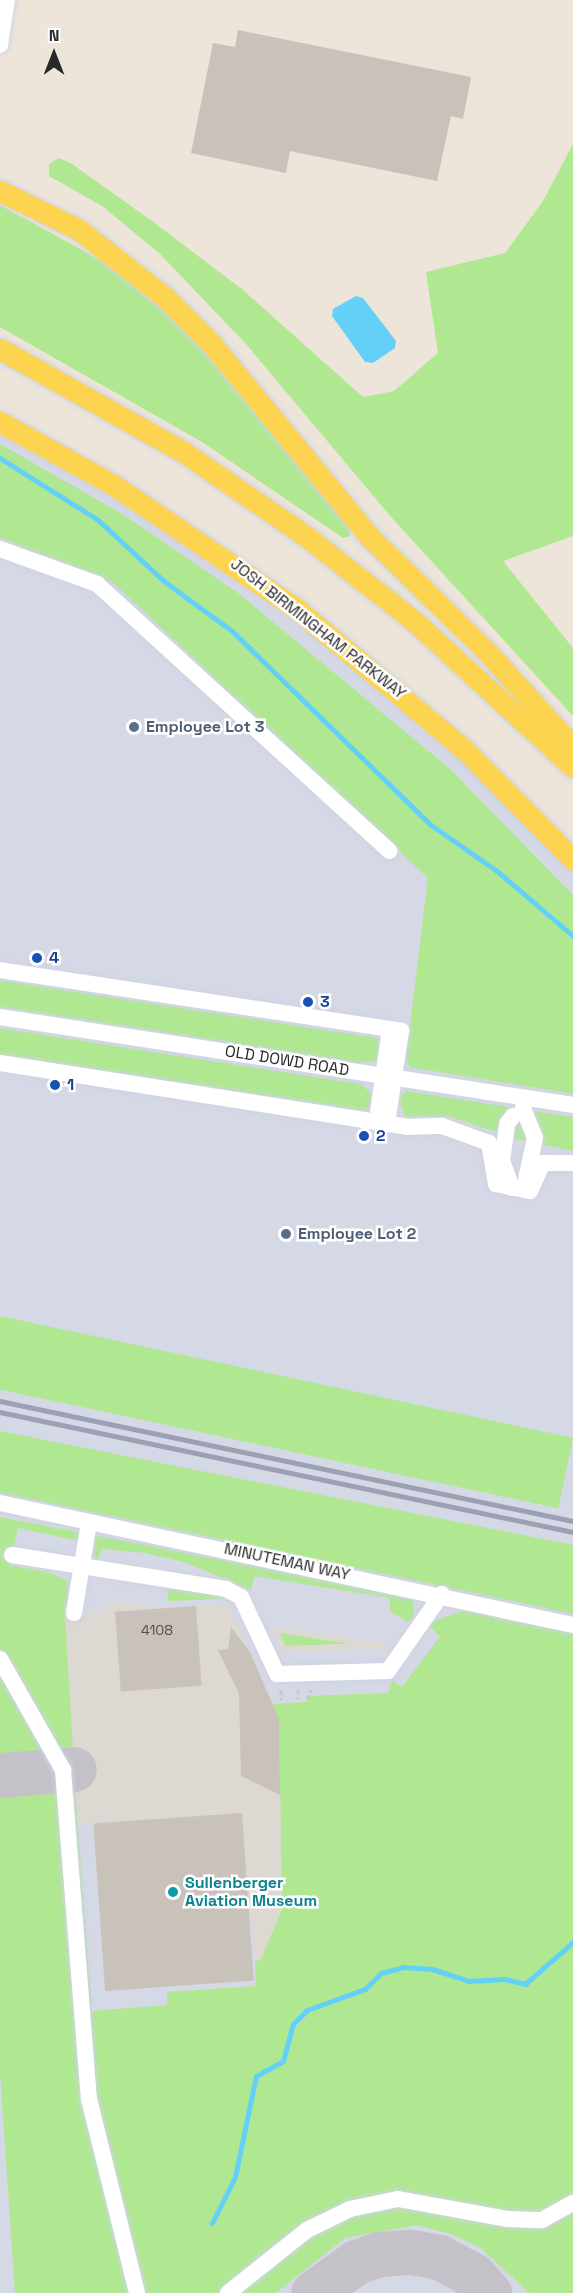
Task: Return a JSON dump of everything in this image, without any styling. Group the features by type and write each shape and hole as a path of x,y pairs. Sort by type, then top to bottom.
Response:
{"main road":[{"path":"0,191 78,229 174,306 211,343 370,537 490,655 573,747"},
{"path":"0,349 185,453 307,537 413,620 573,767"},
{"name":"JOSH BIRMINGHAM PARKWAY","path":"0,422 115,486 298,610 467,752 573,860"}],"street":[{"path":"0,45 7,0"},
{"path":"0,549 97,584 389,851"},
{"path":"0,970 396,1030 382,1123"},
{"name":"OLD DOWD ROAD","path":"0,1017 389,1077 520,1107 573,1105"},
{"path":"0,1063 382,1123 442,1126 489,1143 496,1185 518,1183 530,1176 535,1138 520,1107"},
{"path":"518,1183 517,1125 520,1107"},
{"path":"518,1183 543,1163 573,1163"},
{"name":"MINUTEMAN WAY","path":"0,1503 442,1594 573,1625"},
{"path":"74,1613 89,1522"},
{"path":"12,1555 205,1584 240,1597 277,1674 388,1671 442,1594"},
{"path":"0,1659 63,1770 89,2099 137,2293"},
{"path":"228,2293 307,2230 350,2209 398,2199 508,2219 542,2220 573,2203"}],"shaded area":[{"path":"0,422 298,610 573,860 573,2293 0,2293"},
{"path":"108,1602 177,1607 115,1611 120,1690 201,1686 196,1606 227,1605 250,1652 231,1628 228,1649 219,1650 239,1694 241,1776 280,1795 282,1909 261,1959 255,1962 242,1813 78,1824 65,1614 108,1611"},
{"path":"270,1626 385,1643 391,1650 387,1654 382,1649 281,1652","holes":["280,1633 346,1643 285,1646"]}],"green space":[{"path":"573,144 573,536 503,561 573,648 573,716 391,517 246,344 160,254 102,206 49,176 49,164 59,158 72,164 152,221 243,290 363,397 394,391 438,353 426,272 505,253 543,201"},
{"path":"0,205 106,263 187,331 349,527 350,536 343,538 202,442 0,327"},
{"path":"0,444 124,515 238,593 450,769 573,895 573,1094 409,1067 406,1058 428,878 112,582 0,538"},
{"path":"0,980 383,1040 378,1060 361,1063 0,1007"},
{"path":"0,1028 361,1084 375,1097 367,1111 0,1055"},
{"path":"406,1091 573,1117 573,1151 521,1140 448,1116 405,1117 399,1098"},
{"path":"0,1316 573,1438 558,1508 0,1390"},
{"path":"0,1431 573,1545 573,1614 0,1493"},
{"path":"0,1517 413,1597 414,1617 408,1622 390,1611 390,1598 255,1576 251,1590 187,1563 146,1553 102,1549 97,1561 93,1556 94,1544 18,1528 10,1565 49,1572 69,1582 65,1614 73,1749 0,1755"},
{"path":"169,1589 206,1592 224,1599 167,1601"},
{"path":"468,1609 573,1634 573,2293 529,2293 482,2249 454,2235 417,2225 345,2238 276,2293 15,2293 0,2072 0,1796 75,1788 92,2011 167,2005 167,1992 256,1986 255,1962 261,1959 282,1909 279,1719 271,1704 307,1702 307,1696 388,1693 392,1680 402,1687 440,1637 431,1627 434,1621"},
{"path":"279,1633 351,1644 285,1646"}],"water":[{"path":"356,296 363,298 396,341 395,348 373,363 365,362 332,316 333,309"}],"building":[{"path":"238,30 471,77 463,119 451,116 437,181 290,151 286,173 191,153 213,43 235,47"},
{"path":"196,1606 202,1686 121,1691 115,1612"},
{"path":"231,1627 250,1652 279,1719 280,1795 241,1776 239,1694 218,1650 228,1649"},
{"name":"Sullenberger Aviation Museum","path":"242,1813 254,1981 105,1991 93,1823"}],"waterway":[{"path":"0,458 98,520 165,582 232,631 431,825 497,871 573,936"},
{"path":"212,2223 235,2177 256,2076 283,2061 293,2024 307,2010 365,1989 381,1973 403,1967 432,1969 468,1981 505,1979 525,1984 573,1942"}],"taxiway":[{"path":"0,1775 74,1769"},
{"path":"313,2293 356,2262 379,2254 411,2252 439,2257 473,2275 489,2293"}],"railway":[{"path":"0,1401 573,1521"},
{"path":"0,1412 573,1532"}],"place":[{"name":"Employee Lot 3","path":"134,727"},
{"name":"4","path":"37,958"},
{"name":"3","path":"308,1002"},
{"name":"1","path":"55,1085"},
{"name":"2","path":"364,1136"},
{"name":"Employee Lot 2","path":"286,1234"},
{"name":"Sullenberger Aviation Museum","path":"173,1892"}]}
